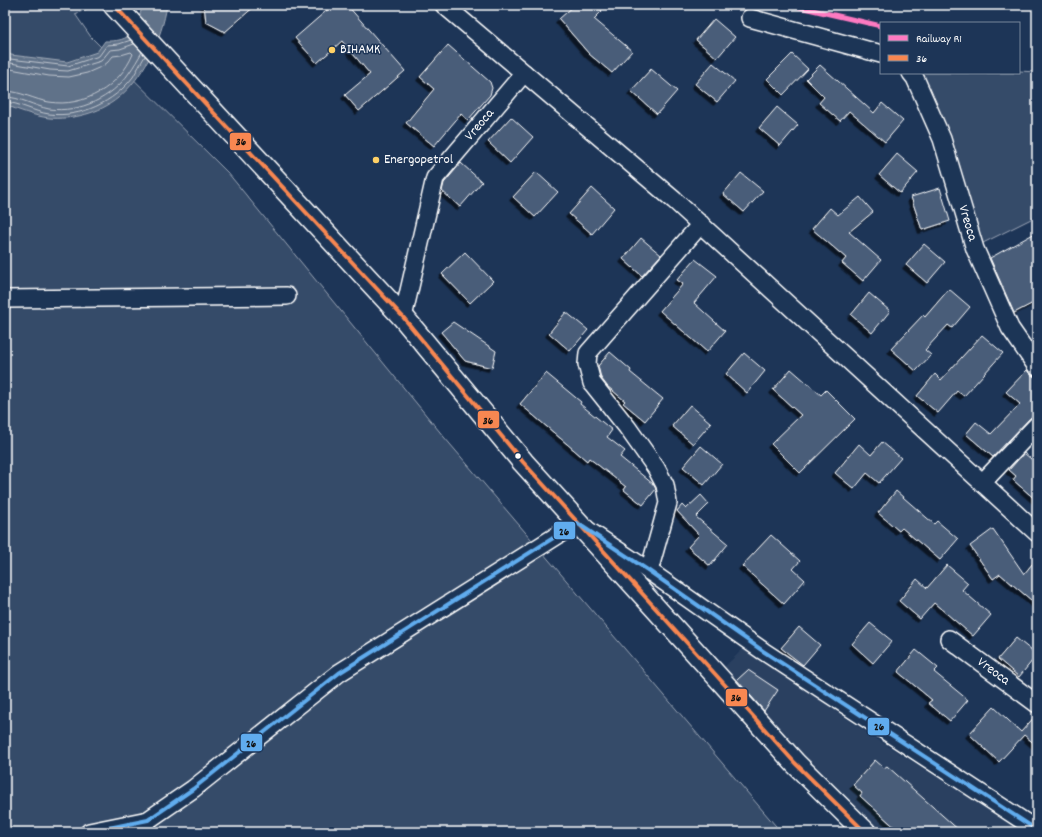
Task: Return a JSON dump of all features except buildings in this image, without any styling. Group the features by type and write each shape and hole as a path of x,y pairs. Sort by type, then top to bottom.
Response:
{"main road":[{"path":"114,5 403,317 523,462 577,523 795,763 865,832"}],"street":[{"path":"444,5 700,224 1037,533"},
{"path":"750,18 880,54"},
{"name":"Vreoca","path":"403,317 435,178 524,73"},
{"name":"Vreoca","path":"912,74 915,78 942,139 975,248 1010,328 1037,367"},
{"path":"649,571 668,503 665,485 656,468 627,427 592,383 587,364 588,353 700,224"},
{"path":"5,300 287,296"},
{"path":"982,483 1037,425"},
{"path":"89,832 148,820 193,789 339,673 577,523 649,571 762,651 1037,830"},
{"name":"Vreoca","path":"949,639 1037,704"}],"shaded area":[{"path":"5,5 83,5 87,9 75,14 91,37 228,173 444,437 781,832 5,832"},
{"path":"1020,71 1037,72 1037,216 977,246 906,74 1020,74"},
{"path":"744,648 875,738 1024,832 865,832 716,675"}],"water":[{"path":"142,5 167,5 165,18 156,43 144,68 118,98 103,108 76,117 67,118 49,118 38,116 5,105 5,51 11,55 67,62 97,52 105,41 119,40 133,32"}],"rail line":[{"name":"R1","path":"791,5 880,26"}],"transit line":[{"name":"36","path":"114,5 403,317 523,462 795,763 865,832"},
{"name":"26","path":"89,832 148,820 193,789 339,673 577,523 649,571 763,651 1037,830"}],"place":[{"name":"BIHAMK","path":"332,50"},
{"name":"Energopetrol","path":"376,160"}]}
